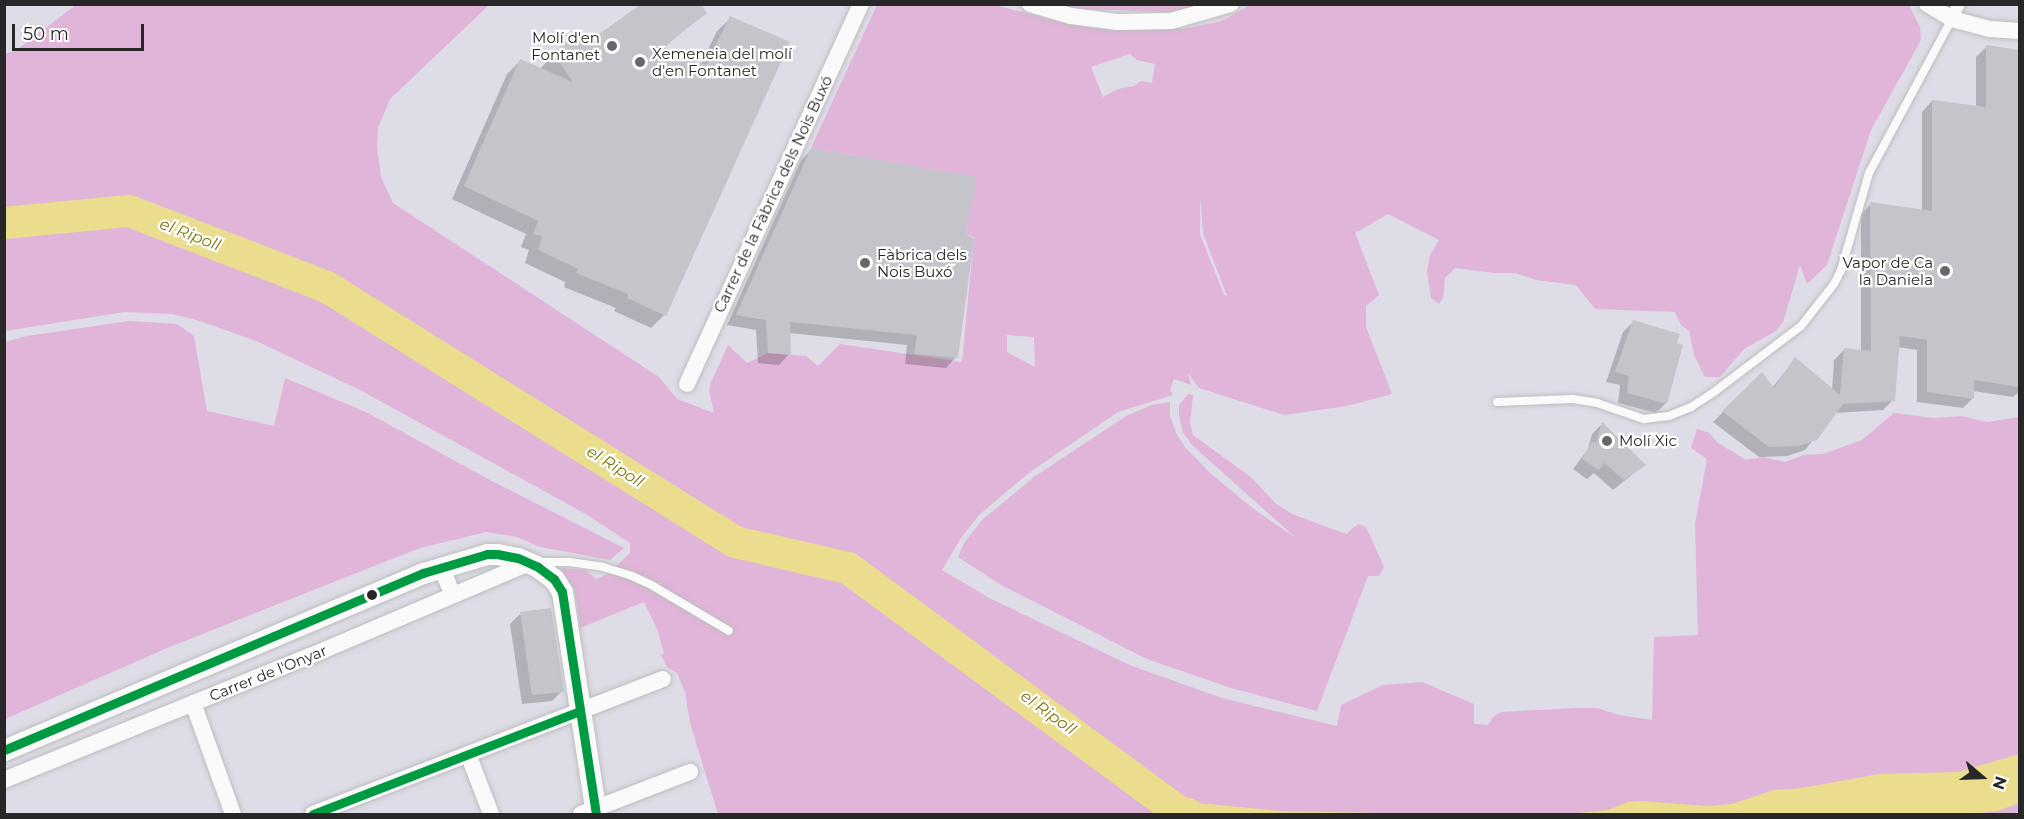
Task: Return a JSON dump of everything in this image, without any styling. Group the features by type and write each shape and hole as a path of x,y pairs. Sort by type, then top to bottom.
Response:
{"street":[{"name":"Carrer de la Fàbrica dels Nois Buxó","path":"687,384 861,4"},
{"path":"1030,4 1071,16 1126,22 1170,21 1231,4"},
{"path":"1927,4 1955,12 1990,29 2019,31"},
{"path":"4,750 441,567 487,554 518,558 529,563 546,572 562,592 580,711 591,813 690,772"},
{"name":"Carrer de l'Onyar","path":"4,780 529,563"},
{"path":"441,567 453,595"},
{"path":"313,814 663,679"},
{"path":"194,703 233,814"},
{"path":"468,754 491,814"}],"lane":[{"path":"1497,402 1574,399 1598,403 1652,420 1697,404 1801,326 1834,284 1841,270 1869,173 1955,12"},
{"path":"529,563 569,562 614,570 653,586 729,631"}],"shaded area":[{"path":"1252,4 1909,5 1920,27 1921,40 1871,130 1827,265 1807,284 1800,265 1783,322 1776,331 1744,349 1720,377 1705,377 1694,355 1689,331 1681,325 1675,312 1595,309 1576,285 1536,280 1515,273 1455,268 1445,278 1443,298 1439,304 1431,298 1427,272 1430,255 1439,240 1388,214 1355,233 1379,295 1366,306 1366,327 1392,394 1347,406 1284,415 1199,388 1188,373 1191,385 1174,379 1170,390 1173,395 1118,412 1030,472 979,515 961,538 942,570 991,599 1132,666 1225,699 1337,726 1341,705 1383,685 1422,682 1474,704 1474,724 1488,725 1493,717 1501,712 1578,708 1597,708 1619,715 1652,720 1654,637 1698,635 1695,524 1707,459 1691,448 1697,429 1709,433 1718,443 1746,460 1763,457 1785,462 1804,455 1823,454 1862,440 1894,413 1933,418 1962,416 1987,422 2019,417 2019,814 718,814 690,723 685,692 677,673 667,667 661,655 664,653 657,629 644,602 580,628 575,592 561,568 586,570 596,579 608,574 630,553 630,543 584,513 360,390 256,341 200,321 172,314 124,312 5,331 4,54 15,51 76,5 489,5 390,99 378,128 377,147 381,177 393,203 659,377 677,399 714,413 709,390 728,345 747,363 768,353 806,356 818,366 840,344 962,362 974,237 966,234 976,177 811,148 877,5 995,5 1066,24 1101,29 1183,29 1222,21","holes":["1130,54 1137,60 1155,64 1152,83 1141,81 1134,86 1118,89 1103,97 1091,67","1200,196 1203,233 1227,296 1224,295 1200,234","1007,335 1034,337 1035,367 1007,352"]},
{"path":"1057,5 1202,5 1171,12 1083,9"},
{"path":"129,321 177,324 194,336 207,411 274,426 285,378 368,413 488,479 624,548 610,560 540,547 517,537 486,532 420,548 167,648 5,719 5,342 27,336"},
{"path":"1188,394 1193,395 1190,423 1193,435 1252,478 1275,503 1292,514 1346,534 1358,524 1366,527 1384,567 1379,576 1368,576 1317,711 1231,688 1147,659 1001,585 958,557 964,543 982,520 1034,477 1126,416 1152,405 1170,402 1170,415 1176,433 1185,447 1210,473 1255,510 1296,538 1193,446 1183,433 1179,405"},
{"path":"2019,754 2019,803 1998,811 1973,814 1568,814 1608,810 1628,802 1642,801 1708,806 1732,804 1774,790 1802,788 1879,774 1958,772"},
{"path":"1127,773 1158,789 1198,803 1280,811 1426,814 1167,814"}],"building":[{"path":"641,4 701,4 707,13 663,47 706,65 730,16 790,42 666,316 627,298 628,294 576,273 578,269 538,250 542,236 533,234 538,221 464,186 520,59 573,82 553,53 578,32 588,42"},
{"name":"Vapor de Ca la Daniela","path":"1986,45 2019,50 2019,387 1974,380 1974,399 1927,392 1927,340 1900,336 1895,401 1843,404 1817,440 1798,446 1769,447 1722,411 1762,372 1774,388 1795,357 1840,395 1844,348 1871,351 1870,202 1932,211 1932,100 1986,107"},
{"name":"Fàbrica dels Nois Buxó","path":"811,148 977,177 966,234 974,239 958,358 914,354 917,335 790,322 791,355 768,353 766,320 736,315"},
{"path":"1633,320 1680,334 1677,343 1683,345 1667,404 1627,393 1629,376 1615,372"},
{"name":"Molí Xic","path":"1602,422 1646,465 1624,480 1604,463 1599,470 1582,459 1592,442 1596,443"},
{"path":"551,608 564,692 532,695 520,612"}],"waterway":[{"name":"el Ripoll","path":"4,223 129,211 327,287 735,542 848,568 1180,813 1188,814"}],"transit line":[{"path":"4,750 423,573 487,554 497,554 518,558 538,567 554,579 562,592 596,814"},
{"path":"313,814 580,711"}],"place":[{"name":"Molí d'en Fontanet","path":"612,46"},
{"name":"Xemeneia del molí d'en Fontanet","path":"640,62"},
{"name":"Fàbrica dels Nois Buxó","path":"865,263"},
{"name":"Vapor de Ca la Daniela","path":"1945,271"},
{"name":"Molí Xic","path":"1607,441"}]}
